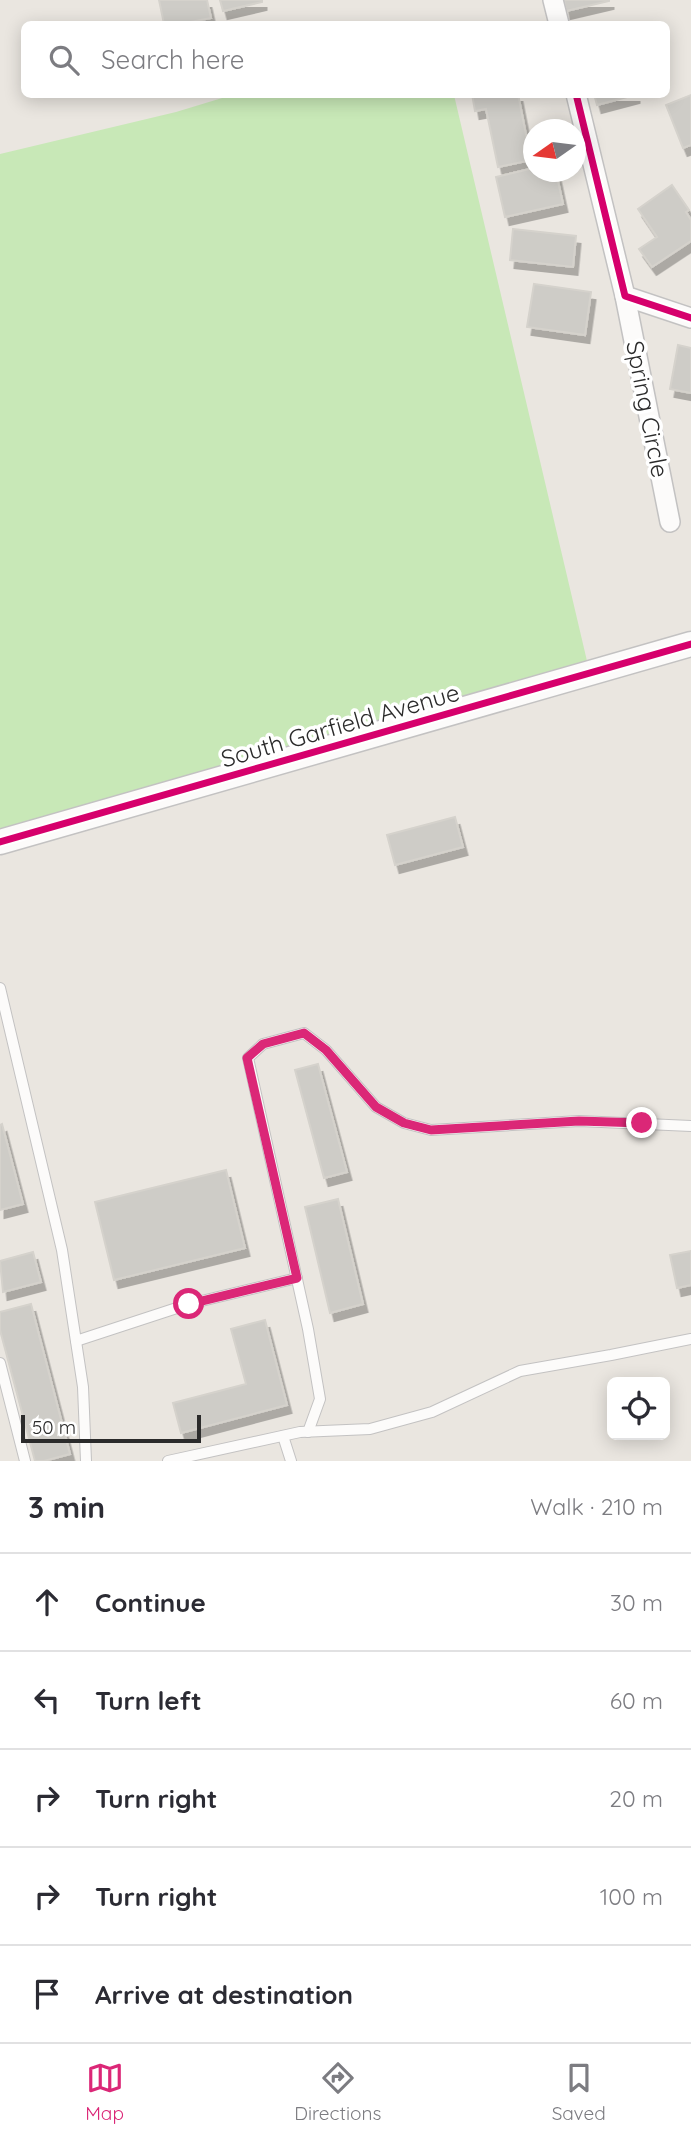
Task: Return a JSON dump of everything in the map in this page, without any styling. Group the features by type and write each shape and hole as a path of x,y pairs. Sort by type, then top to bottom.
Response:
{"street":[{"path":"553,0 558,21"},
{"name":"Spring Circle","path":"577,98 625,296 670,522"},
{"path":"625,296 691,318"},
{"name":"South Garfield Avenue","path":"0,842 691,645"}],"lane":[{"path":"0,988 62,1250 83,1388 86,1461"},
{"path":"308,1432 320,1399 297,1278 247,1058 263,1044 304,1033 326,1050 376,1107 404,1123 431,1130 579,1121 691,1126"},
{"path":"76,1341 189,1304 297,1278"},
{"path":"168,1461 308,1432 370,1429 432,1412 520,1371 691,1339"},
{"path":"0,1363 24,1461"},
{"path":"284,1436 291,1461"}],"green space":[{"path":"222,98 455,98 587,661 0,829 0,154 176,112"}],"building":[{"path":"159,0 207,0 211,18 163,21"},
{"path":"220,0 262,0 262,2 223,11"},
{"path":"564,0 609,0 609,1 566,11"},
{"path":"691,95 691,145 683,148 666,105"},
{"path":"473,98 519,98 523,119 523,162 498,167 486,109 475,111"},
{"path":"595,98 624,98 597,105"},
{"path":"523,171 523,182 558,182 563,204 505,217 496,177"},
{"path":"672,185 689,210 686,212 691,220 691,241 652,267 639,249 657,237 638,209"},
{"path":"513,229 576,236 573,267 510,260"},
{"path":"534,284 591,292 585,335 527,327"},
{"path":"678,345 691,348 691,393 670,389"},
{"path":"455,817 463,847 395,865 387,835"},
{"path":"318,1064 347,1172 324,1178 295,1070"},
{"path":"2,1124 23,1204 0,1210 0,1125"},
{"path":"226,1170 245,1248 114,1280 95,1202"},
{"path":"338,1199 363,1304 330,1313 305,1207"},
{"path":"691,1251 691,1285 677,1288 670,1255"},
{"path":"33,1252 41,1282 3,1292 0,1261"},
{"path":"31,1304 70,1454 44,1461 35,1461 0,1330 0,1312"},
{"path":"265,1320 287,1405 181,1433 173,1403 246,1384 231,1329"}],"cycle path":[{"path":"577,98 625,296 691,318"},
{"path":"0,842 691,644"}],"route":[{"path":"189,1304 297,1278 256,1088 247,1058 263,1044 304,1033 326,1050 376,1107 404,1123 431,1130 579,1121 642,1123"}]}
